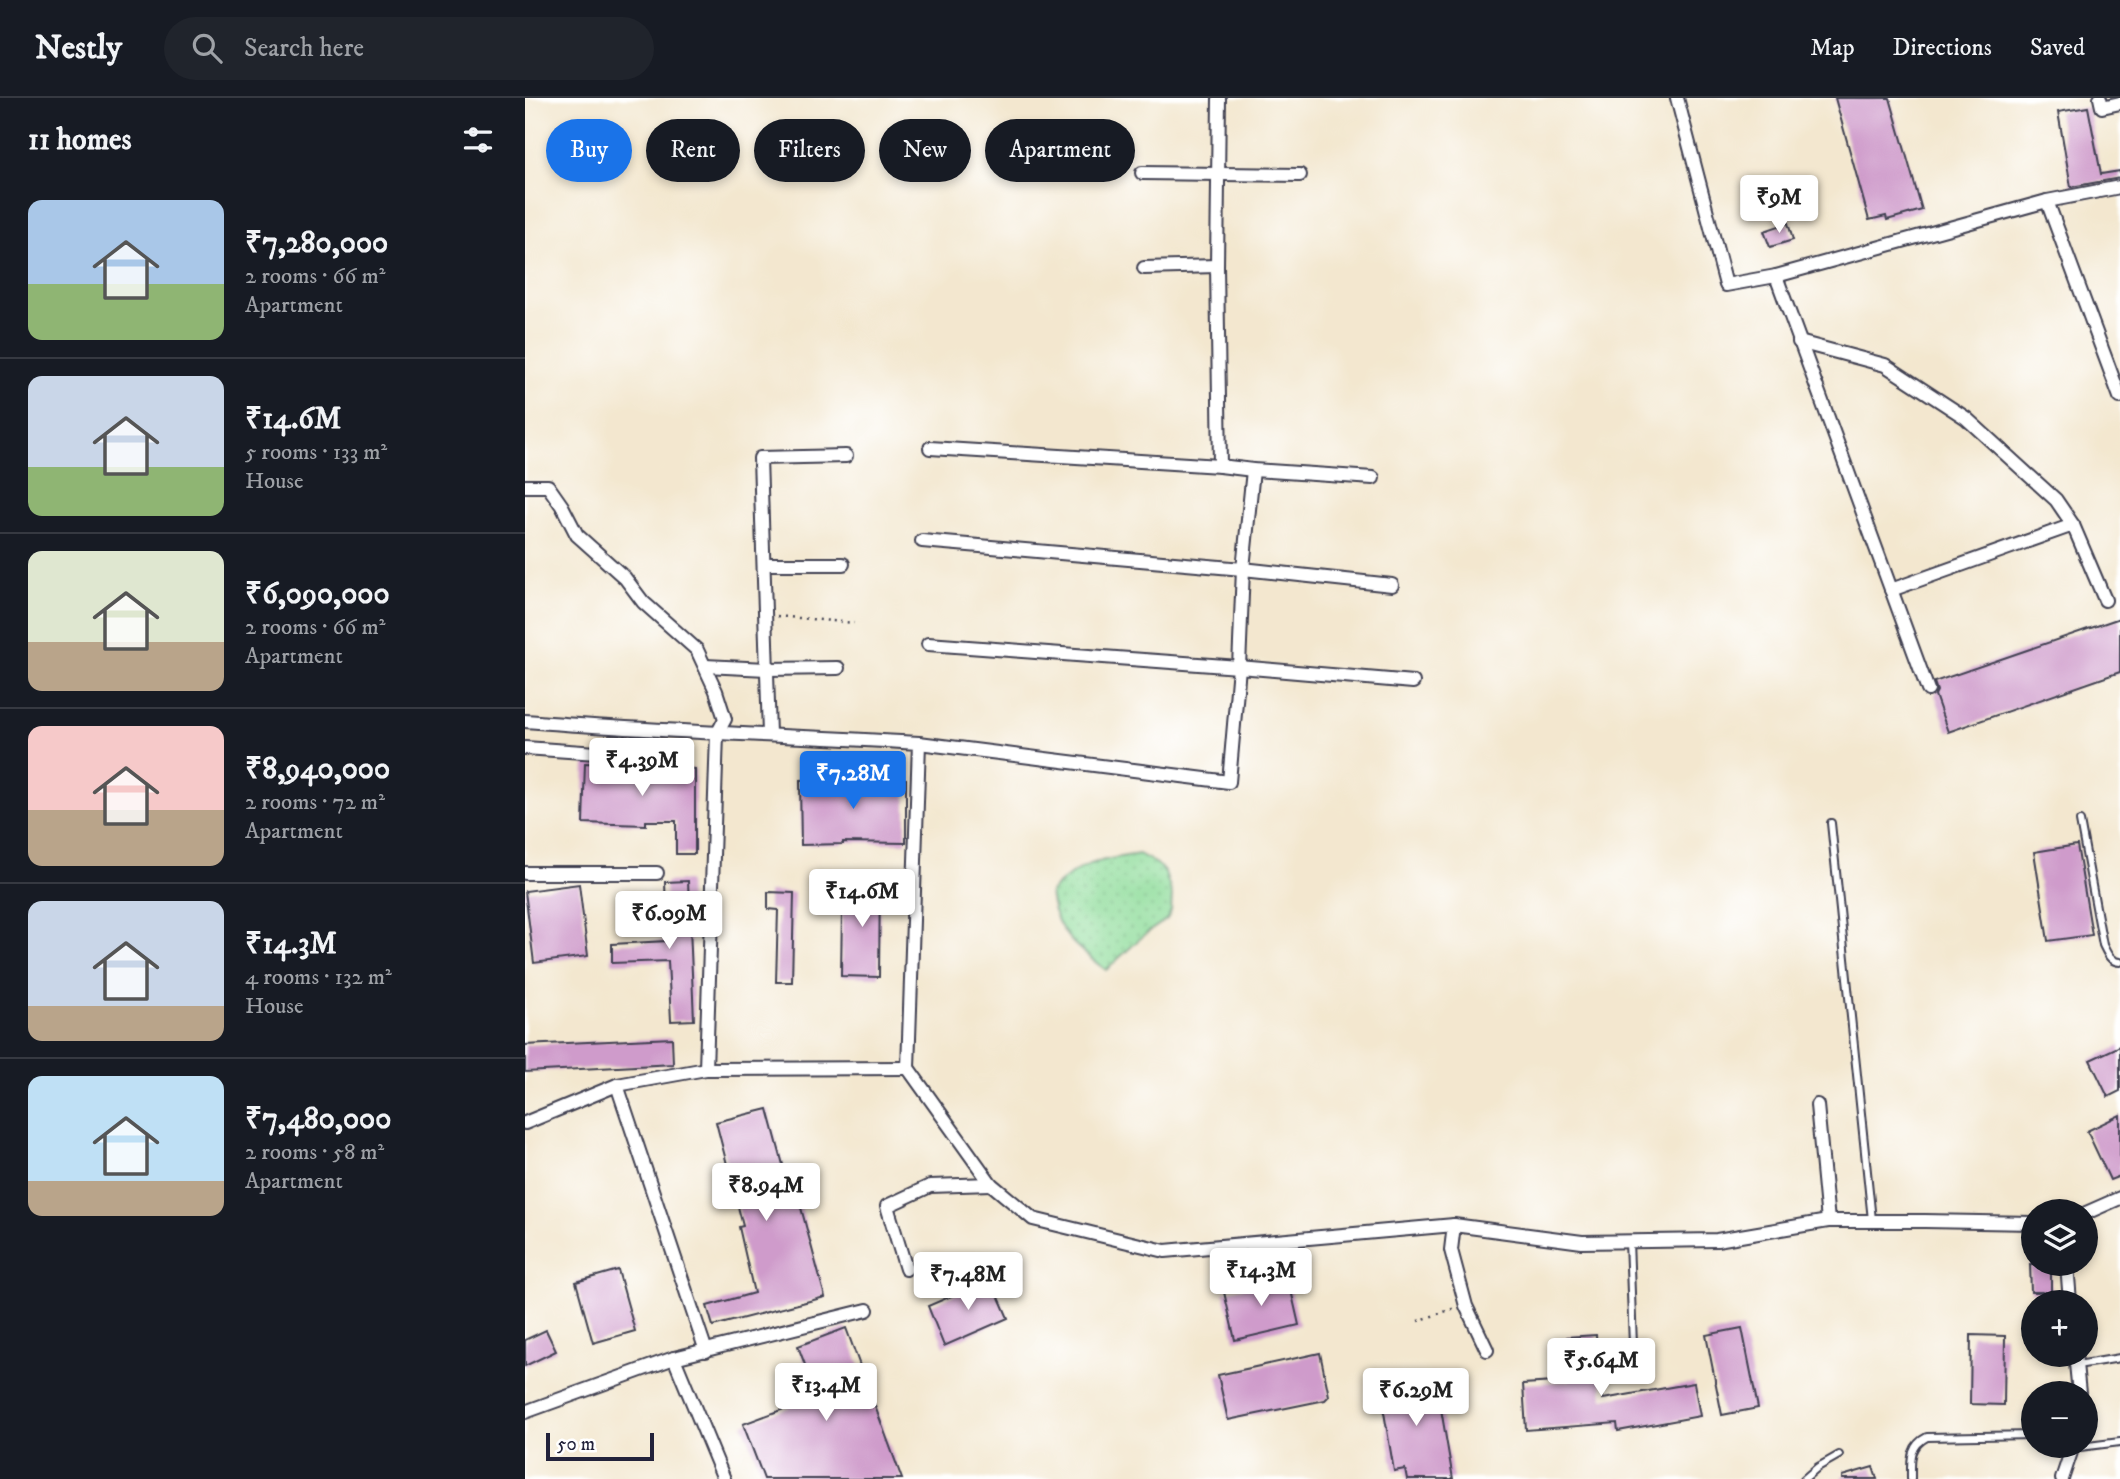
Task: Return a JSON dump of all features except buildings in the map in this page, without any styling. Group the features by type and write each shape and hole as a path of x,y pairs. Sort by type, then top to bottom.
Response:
{"street":[{"path":"1219,98 1217,267 1220,466"},
{"path":"1677,98 1725,285 1776,276 2047,201 2120,187"},
{"path":"2099,98 2102,107 2120,103"},
{"path":"1142,173 1300,175"},
{"path":"2047,201 2120,397"},
{"path":"1144,268 1217,267"},
{"path":"1776,276 1928,690"},
{"path":"1799,342 1885,365 1966,418 2056,500 2073,525 2105,600"},
{"path":"930,448 1373,478"},
{"path":"769,734 760,458 846,456"},
{"path":"525,721 717,734 769,734 919,743 1229,782 1239,667 1243,569 1253,470"},
{"path":"525,486 548,486 577,535 625,578 643,602 697,650 725,719 717,734 706,1069"},
{"path":"1891,590 2073,525"},
{"path":"922,541 1392,585"},
{"path":"764,564 842,564"},
{"path":"928,644 1413,682"},
{"path":"705,666 838,668"},
{"path":"919,743 908,1068 991,1184 1033,1219 1165,1251 1454,1225 1582,1242 1717,1240 1828,1221 2021,1223"},
{"path":"525,748 670,758"},
{"path":"525,873 657,873"},
{"path":"525,1123 617,1085 706,1069 908,1068"},
{"path":"617,1085 706,1351"},
{"path":"1817,1105 1828,1221"},
{"path":"906,1269 887,1206 930,1186 991,1184"},
{"path":"2098,1208 2120,1198"},
{"path":"1454,1225 1451,1250 1466,1304 1487,1350"},
{"path":"525,1412 674,1359 867,1310"},
{"path":"674,1359 724,1479"},
{"path":"2062,1479 2069,1458"}],"lane":[{"path":"2080,821 2103,945 2108,956 2115,962 2120,962"},
{"path":"1831,823 1872,1220"},
{"path":"1629,1241 1633,1345"},
{"path":"2098,1359 2120,1358"},
{"path":"1911,1479 1912,1453 1917,1442 1927,1437 2021,1435"},
{"path":"2098,1444 2120,1442"},
{"path":"1804,1479 1839,1455"}],"path":[{"path":"765,615 853,623"},
{"path":"1418,1321 1466,1304"}],"green space":[{"path":"1139,854 1157,864 1165,873 1172,895 1171,911 1167,919 1144,935 1106,970 1068,937 1056,918 1050,892 1071,874 1090,864"}]}
